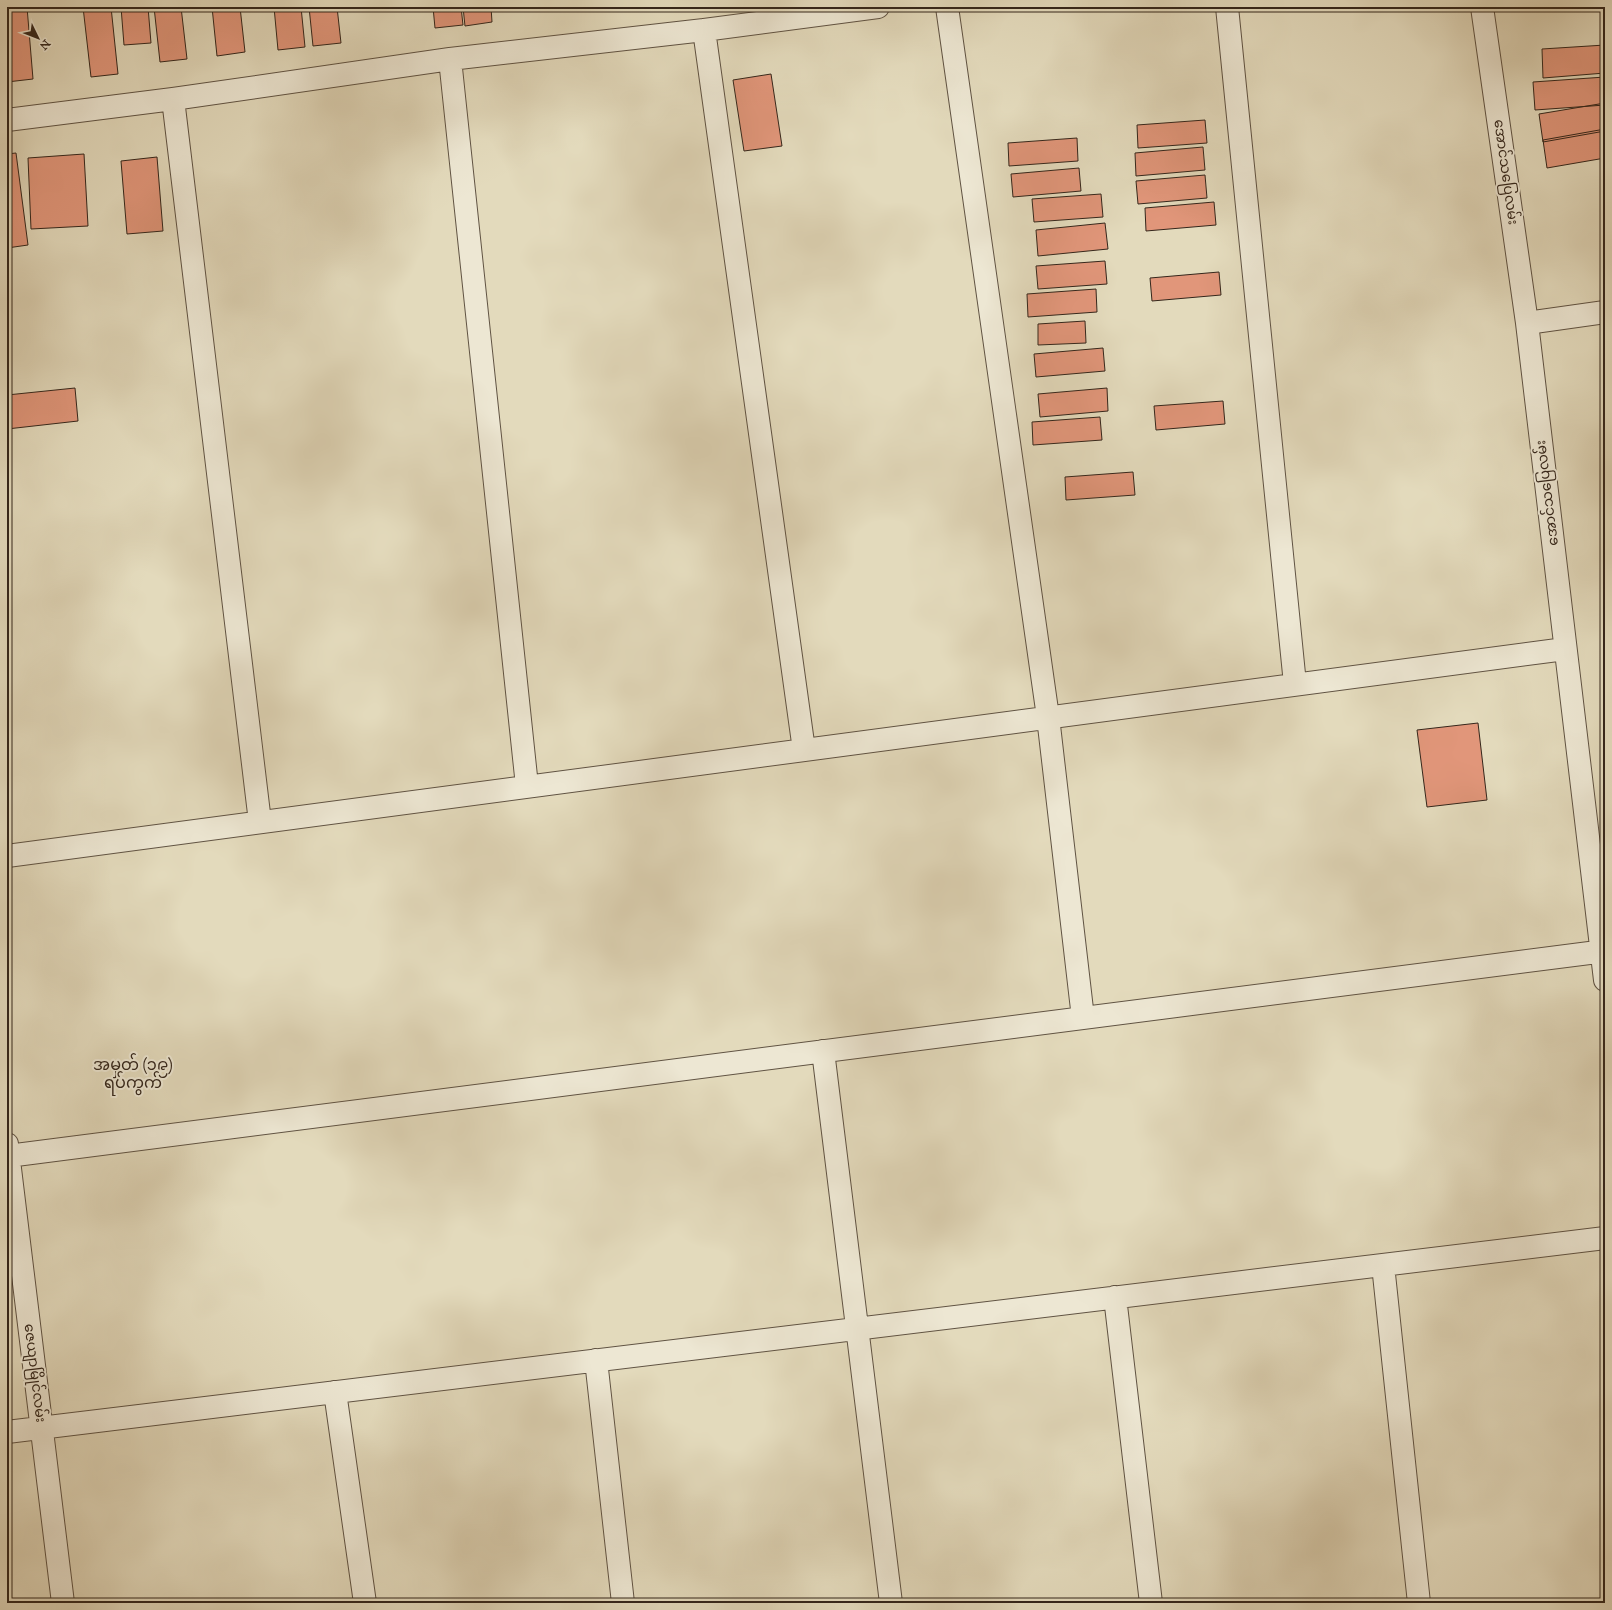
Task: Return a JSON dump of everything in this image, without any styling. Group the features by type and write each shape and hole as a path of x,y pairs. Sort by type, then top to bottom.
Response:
{"street":[{"path":"7,120 173,99 450,59 704,30 878,7"},
{"path":"947,7 1048,718 1083,1018"},
{"path":"1227,7 1295,684"},
{"name":"အောင်သပြေလမ်း","path":"1482,7 1527,323 1565,649 1603,951 1605,980"},
{"path":"704,30 804,750"},
{"path":"450,59 527,786"},
{"path":"173,99 260,822"},
{"path":"1527,323 1605,312"},
{"path":"7,856 1565,649"},
{"path":"8,1150 824,1051 1603,951"},
{"path":"824,1051 891,1603"},
{"name":"ဇေယျာမြိုင်လမ်း","path":"8,1150 63,1603"},
{"path":"7,1432 1605,1238"},
{"path":"1383,1265 1419,1603"},
{"path":"1115,1297 1151,1603"},
{"path":"596,1360 624,1603"},
{"path":"335,1392 365,1603"}],"building":[{"path":"7,7 27,7 33,79 7,82"},
{"path":"83,7 111,7 118,74 91,77"},
{"path":"121,7 148,7 151,43 124,45"},
{"path":"154,7 181,7 187,59 160,62"},
{"path":"212,7 240,7 245,52 217,56"},
{"path":"274,7 301,7 305,47 278,50"},
{"path":"309,7 337,7 341,43 313,46"},
{"path":"433,7 461,7 463,25 435,28"},
{"path":"463,7 491,7 492,22 465,26"},
{"path":"1605,45 1605,73 1543,78 1542,49"},
{"path":"771,74 782,146 744,151 733,80"},
{"path":"1605,77 1605,105 1535,110 1533,82"},
{"path":"1605,103 1605,131 1543,142 1539,114"},
{"path":"1205,120 1207,143 1138,148 1137,125"},
{"path":"1605,129 1605,158 1547,168 1543,140"},
{"path":"1077,138 1078,161 1009,166 1008,143"},
{"path":"1203,147 1205,170 1136,176 1135,153"},
{"path":"16,153 28,245 7,248 7,154"},
{"path":"84,154 88,226 31,229 28,158"},
{"path":"157,157 163,231 127,234 121,161"},
{"path":"1079,168 1081,191 1013,197 1011,174"},
{"path":"1205,175 1207,198 1138,204 1136,181"},
{"path":"1101,194 1103,217 1034,222 1032,199"},
{"path":"1214,202 1216,225 1146,231 1145,208"},
{"path":"1105,223 1108,249 1038,256 1036,230"},
{"path":"1105,261 1107,284 1038,289 1036,266"},
{"path":"1219,272 1221,295 1152,301 1150,278"},
{"path":"1096,289 1097,312 1028,317 1027,294"},
{"path":"1085,321 1086,343 1038,345 1038,324"},
{"path":"1103,348 1105,371 1036,377 1034,354"},
{"path":"75,388 78,421 7,429 7,395"},
{"path":"1107,388 1108,411 1040,417 1038,394"},
{"path":"1223,401 1225,424 1156,430 1154,406"},
{"path":"1100,417 1102,440 1033,445 1032,422"},
{"path":"1133,472 1135,495 1066,500 1065,477"},
{"path":"1478,723 1487,800 1427,807 1417,730"}],"district":[{"name":"အမှတ် (၁၉) ရပ်ကွက်","path":"133,1073"}]}
